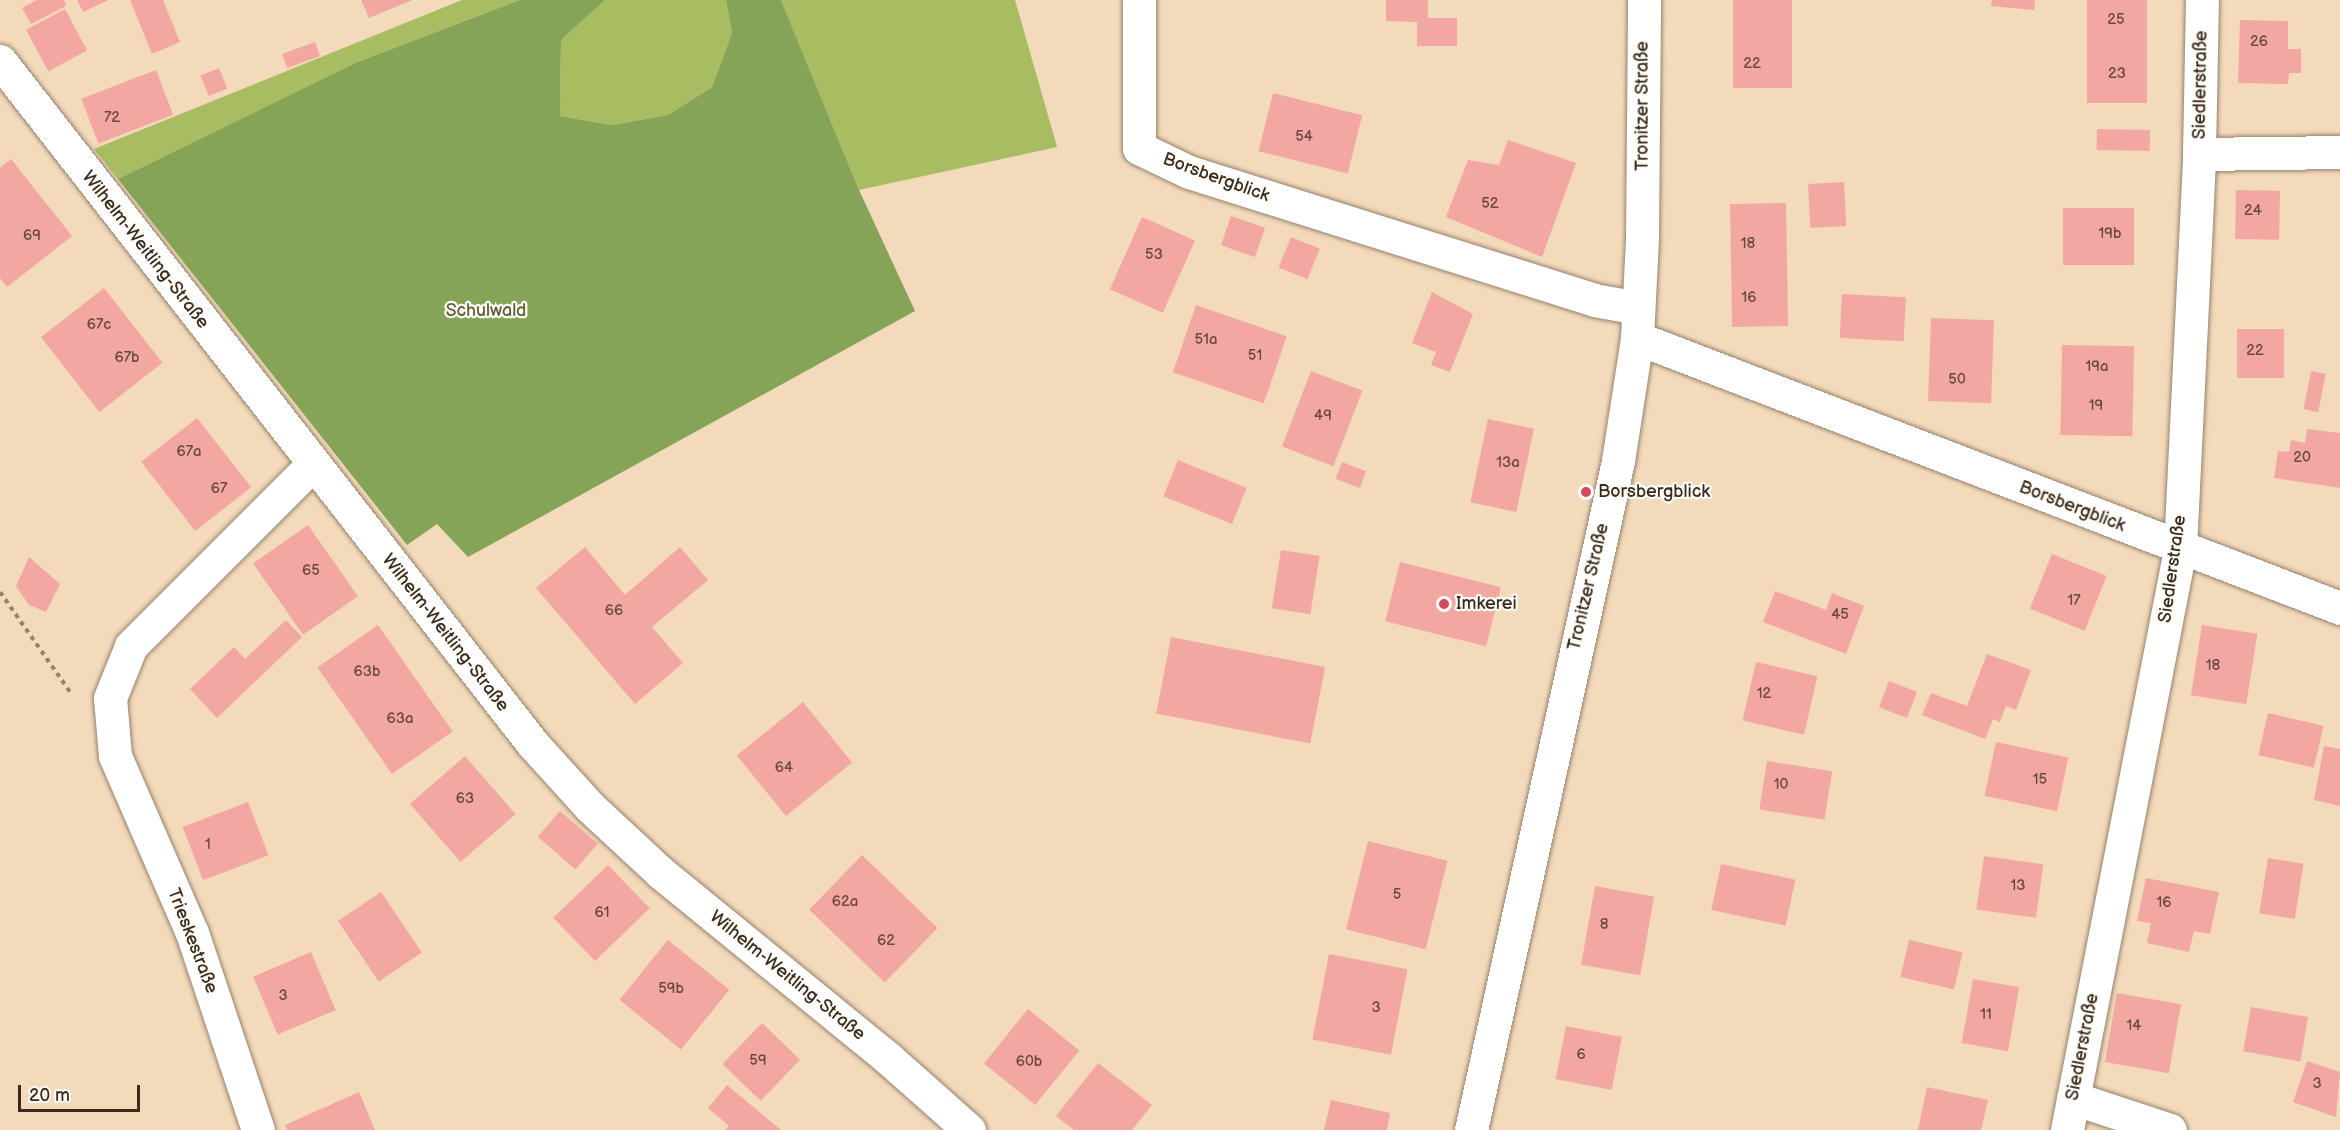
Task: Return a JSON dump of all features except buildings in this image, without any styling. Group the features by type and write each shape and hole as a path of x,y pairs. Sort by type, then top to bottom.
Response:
{"street":[{"name":"Borsbergblick","path":"1139,0 1139,148 1189,172 1594,300 1637,323 2180,549 2340,608"},
{"name":"Tronitzer Straße","path":"1470,1130 1618,461 1637,323 1644,0"},
{"name":"Siedlerstraße","path":"2067,1130 2180,549 2199,154 2202,0"},
{"name":"Wilhelm-Weitling-Straße","path":"0,61 532,743 590,807 661,873 889,1059 969,1130"},
{"path":"2199,154 2340,152"},
{"name":"Trieskestraße","path":"258,1130 192,933 115,756 110,698 131,646 313,464"},
{"path":"2073,1098 2170,1130"}],"path":[{"path":"0,592 74,698"}],"green space":[{"path":"462,0 520,0 355,63 118,179 94,149"},
{"name":"Schulwald","path":"520,0 605,0 561,40 560,116 612,125 668,115 712,87 732,33 726,0 781,0 859,190 915,311 468,557 437,524 407,545 118,179 355,63"},
{"path":"605,0 726,0 732,33 712,87 668,115 612,125 560,116 561,40"},
{"path":"781,0 1015,0 1057,147 859,190"}],"place":[{"name":"Borsbergblick","path":"1586,492"},
{"name":"Imkerei","path":"1444,604"}]}
